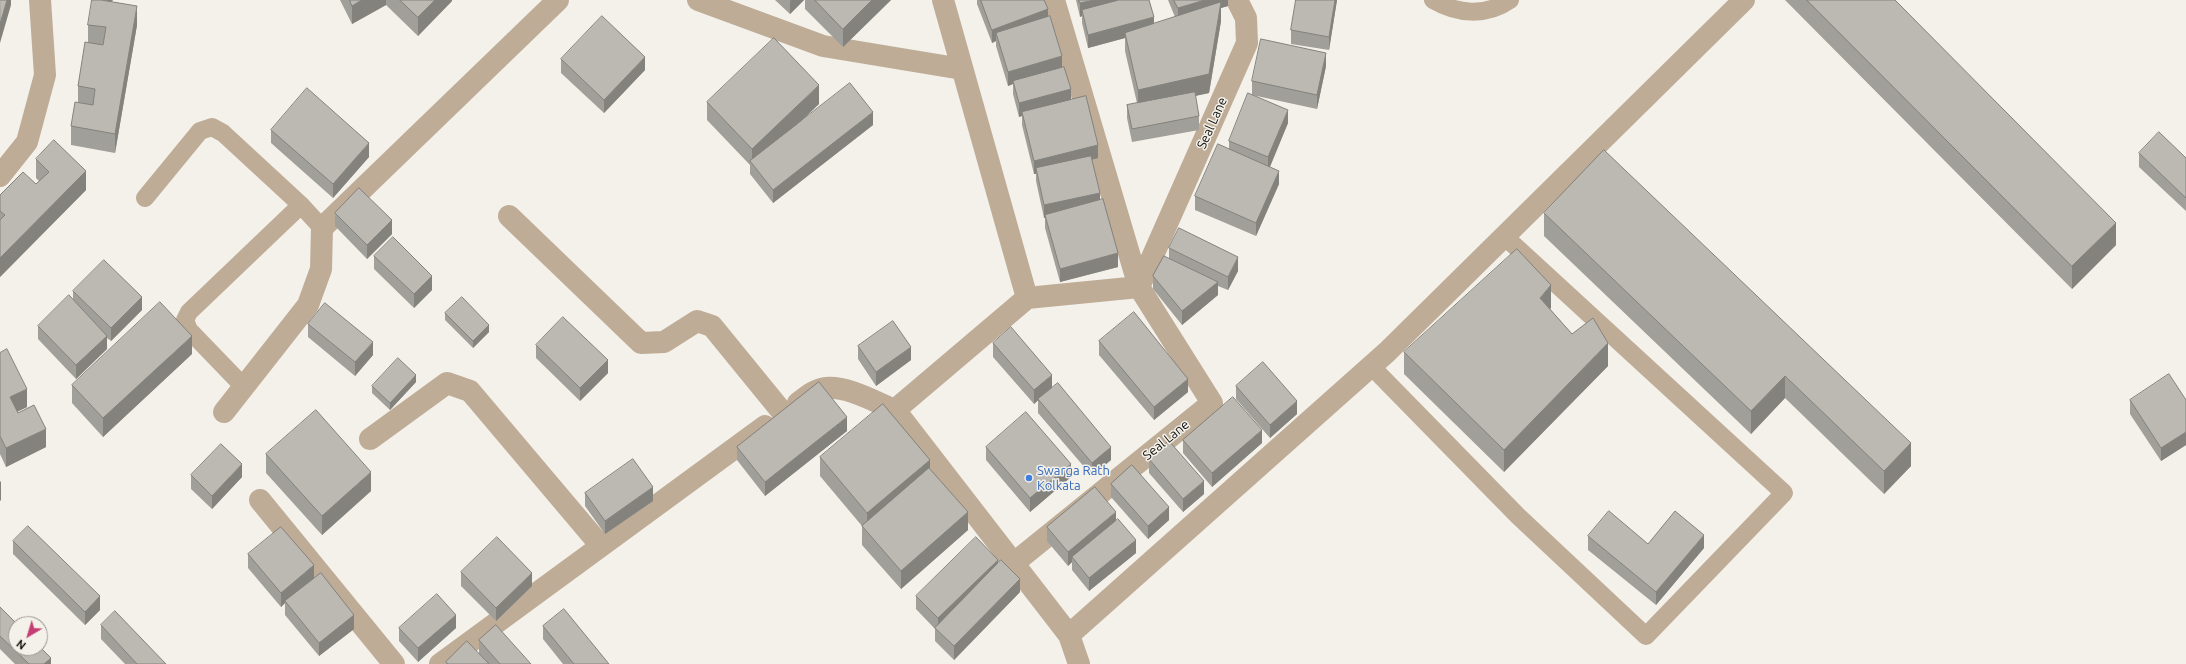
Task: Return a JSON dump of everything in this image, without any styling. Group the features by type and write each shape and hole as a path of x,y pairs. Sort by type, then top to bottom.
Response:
{"street":[{"path":"0,176 27,142 45,74 40,0"},
{"path":"224,412 308,305 321,269 322,228 558,0"},
{"path":"698,0 823,46 962,69"},
{"path":"943,0 1027,298"},
{"name":"Seal Lane","path":"1014,563 1212,403 1139,288 1054,0"},
{"name":"Seal Lane","path":"1139,288 1247,43 1246,18 1237,0"},
{"path":"1069,635 1371,366 1744,0"},
{"path":"509,216 641,343 664,342 697,321 712,326 783,413"},
{"path":"894,410 1027,298 1139,288"},
{"path":"370,439 447,383 470,391 601,546"},
{"path":"440,664 783,413 814,392 825,388 852,393 894,410 1069,635 1079,664"},
{"path":"260,500 394,664"}],"lane":[{"path":"1433,0 1442,6 1473,14 1510,0"},
{"path":"145,198 200,131 212,127 223,133 301,204 322,228"},
{"path":"244,387 189,330 185,320 189,312 301,204"},
{"path":"1371,366 1518,516 1646,636 1784,493 1504,236"}],"building":[{"path":"0,0 7,0 0,24"},
{"path":"92,0 137,6 115,134 71,126 75,102 93,105 95,89 78,86 85,42 103,45 106,27 88,25"},
{"path":"350,0 362,0 352,6"},
{"path":"400,0 435,0 418,17"},
{"path":"815,0 872,0 843,29"},
{"path":"981,0 1044,0 1048,9 992,30"},
{"path":"1079,0 1095,0 1080,3"},
{"path":"1119,0 1149,0 1154,17 1088,35 1082,10"},
{"path":"1174,0 1205,0 1178,8"},
{"path":"1296,0 1335,0 1329,37 1291,30"},
{"path":"1807,0 1895,0 2116,223 2072,266"},
{"path":"1221,2 1209,74 1138,90 1125,33"},
{"path":"602,16 645,57 604,100 561,59"},
{"path":"1050,16 1062,56 1008,72 996,33"},
{"path":"774,38 819,85 752,149 707,102"},
{"path":"1261,39 1326,53 1317,95 1252,81"},
{"path":"1064,67 1071,89 1019,103 1013,81"},
{"path":"850,83 873,112 773,190 750,161"},
{"path":"307,88 369,143 333,184 271,130"},
{"path":"1195,92 1199,116 1132,129 1127,105"},
{"path":"1248,93 1288,110 1268,157 1229,141"},
{"path":"1086,96 1098,145 1034,161 1022,112"},
{"path":"2159,132 2186,158 2186,198 2139,153"},
{"path":"54,140 86,171 0,258 0,220 5,215 0,211 0,195 23,172 36,184 49,172 36,159"},
{"path":"1218,144 1279,171 1256,223 1195,196"},
{"path":"1604,150 1911,443 1884,471 1785,376 1751,411 1544,213"},
{"path":"1091,156 1100,193 1044,205 1036,168"},
{"path":"359,188 392,220 367,245 335,213"},
{"path":"1103,199 1118,253 1060,269 1045,215"},
{"path":"1179,228 1238,257 1228,277 1169,248"},
{"path":"393,237 432,276 414,294 374,256"},
{"path":"1517,249 1551,285 1540,298 1572,334 1593,318 1608,343 1504,450 1404,352"},
{"path":"1164,256 1218,282 1182,311 1153,276"},
{"path":"104,260 142,297 111,328 73,291"},
{"path":"69,295 107,336 76,365 38,326"},
{"path":"462,297 489,325 473,341 445,313"},
{"path":"160,302 192,336 103,418 72,385"},
{"path":"325,303 373,342 355,362 308,324"},
{"path":"1134,312 1188,379 1154,407 1099,341"},
{"path":"563,317 608,360 580,388 536,345"},
{"path":"893,321 911,347 876,372 858,346"},
{"path":"1011,327 1052,375 1034,390 993,343"},
{"path":"7,349 27,389 10,397 18,413 34,405 46,429 6,448 0,436 0,353"},
{"path":"398,358 416,375 390,403 372,386"},
{"path":"1263,362 1297,401 1270,425 1236,386"},
{"path":"2169,374 2186,400 2186,432 2161,448 2130,400"},
{"path":"819,382 847,417 765,482 737,447"},
{"path":"1058,383 1111,447 1092,463 1038,399"},
{"path":"1233,397 1262,430 1212,473 1183,440"},
{"path":"883,404 930,460 867,513 820,457"},
{"path":"316,410 371,472 322,516 266,454"},
{"path":"1026,412 1071,464 1030,498 986,447"},
{"path":"1169,441 1204,481 1183,499 1149,459"},
{"path":"221,444 242,464 212,496 191,475"},
{"path":"633,459 653,487 605,521 585,493"},
{"path":"1132,465 1169,507 1148,526 1111,484"},
{"path":"929,468 968,512 901,571 862,526"},
{"path":"1095,487 1116,512 1068,552 1047,527"},
{"path":"1609,511 1648,544 1675,511 1704,535 1656,592 1588,536"},
{"path":"1118,519 1136,540 1089,578 1072,557"},
{"path":"28,526 100,596 85,612 13,541"},
{"path":"281,527 314,565 281,593 248,554"},
{"path":"497,537 532,573 496,608 461,572"},
{"path":"976,537 998,560 938,618 916,596"},
{"path":"1001,560 1020,579 954,646 935,628"},
{"path":"321,573 354,615 319,643 285,601"},
{"path":"437,594 456,615 418,648 399,628"},
{"path":"0,607 9,616 8,644 0,636"},
{"path":"564,609 609,664 574,664 543,626"},
{"path":"115,611 166,664 137,664 101,625"},
{"path":"496,625 531,664 500,664 479,640"},
{"path":"467,641 489,664 448,664 446,662"},
{"path":"48,655 51,658 44,664 29,664 21,656"}],"place":[{"name":"Swarga Rath Kolkata","path":"1029,478"}]}
